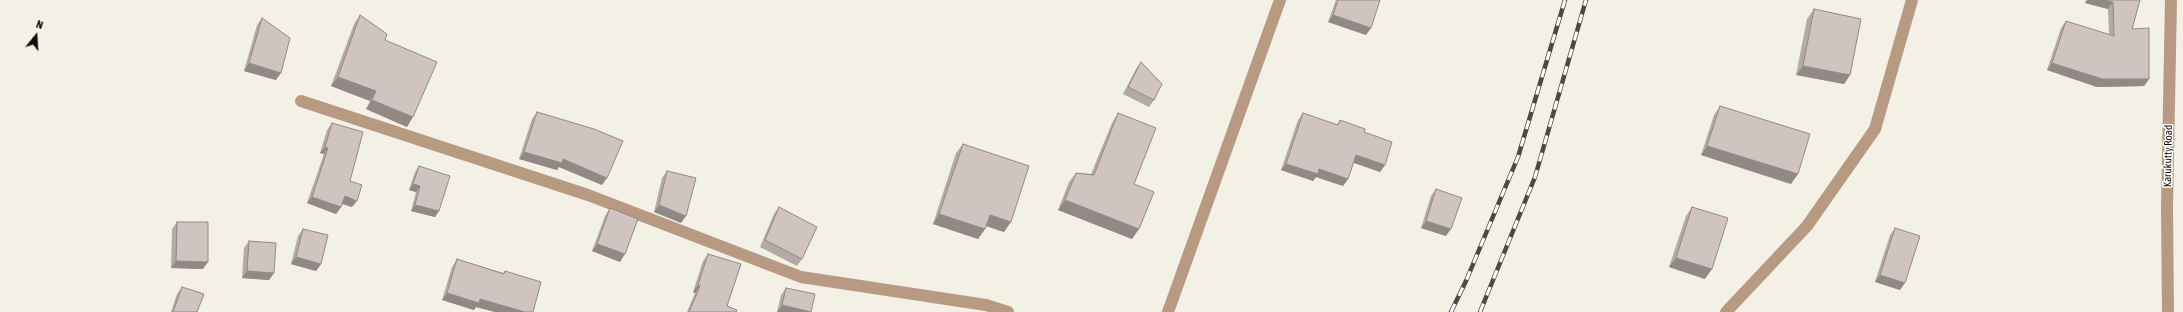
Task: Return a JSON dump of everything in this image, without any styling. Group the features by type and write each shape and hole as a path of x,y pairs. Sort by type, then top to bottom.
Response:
{"street":[{"path":"1168,312 1280,0"},
{"path":"1726,312 1807,226 1874,129 1912,0"},
{"name":"Karukutty Road","path":"2168,312 2167,208 2171,0"},
{"path":"301,101 588,195 801,277 986,304 1008,312"}],"building":[{"path":"1338,0 1380,0 1371,28 1333,15"},
{"path":"2105,0 2140,0 2132,29 2149,28 2149,79 2102,79 2052,63 2066,21 2114,36 2113,2"},
{"path":"1814,9 1861,19 1850,75 1803,66"},
{"path":"360,15 387,34 385,40 437,62 413,117 372,100 376,91 338,77"},
{"path":"262,18 290,38 281,73 249,63"},
{"path":"1141,62 1162,84 1154,100 1128,87"},
{"path":"1720,106 1810,134 1798,174 1707,146"},
{"path":"537,112 594,129 623,141 607,178 563,159 562,163 524,152"},
{"path":"1118,113 1156,128 1134,184 1154,192 1139,229 1065,200 1076,173 1094,175"},
{"path":"1303,113 1338,125 1340,120 1365,129 1364,132 1392,142 1385,165 1356,155 1348,179 1319,169 1318,174 1286,164"},
{"path":"332,123 363,132 350,181 362,185 357,201 345,196 341,207 312,197 328,148 325,147"},
{"path":"963,144 1029,166 1011,222 990,215 985,229 939,214"},
{"path":"419,166 450,176 439,211 415,205 420,186 413,184"},
{"path":"667,171 696,178 686,216 659,205"},
{"path":"1436,189 1462,198 1451,229 1426,221"},
{"path":"779,207 817,227 802,259 765,240"},
{"path":"1692,207 1728,218 1712,269 1676,258"},
{"path":"610,208 638,219 625,254 597,244"},
{"path":"177,222 208,222 208,262 176,261"},
{"path":"1895,228 1920,236 1905,283 1880,275"},
{"path":"303,229 328,235 321,264 296,257"},
{"path":"249,241 276,243 274,273 247,271"},
{"path":"708,254 741,264 727,306 737,310 736,312 689,312 700,286 698,285"},
{"path":"457,259 504,274 505,271 541,282 533,312 525,312 480,299 479,303 447,293"},
{"path":"182,287 204,294 197,312 173,312"},
{"path":"786,288 815,294 811,312 782,305"}],"railway":[{"path":"1451,312 1466,281 1518,157 1565,0"},
{"path":"1480,312 1535,177 1586,0"}]}
